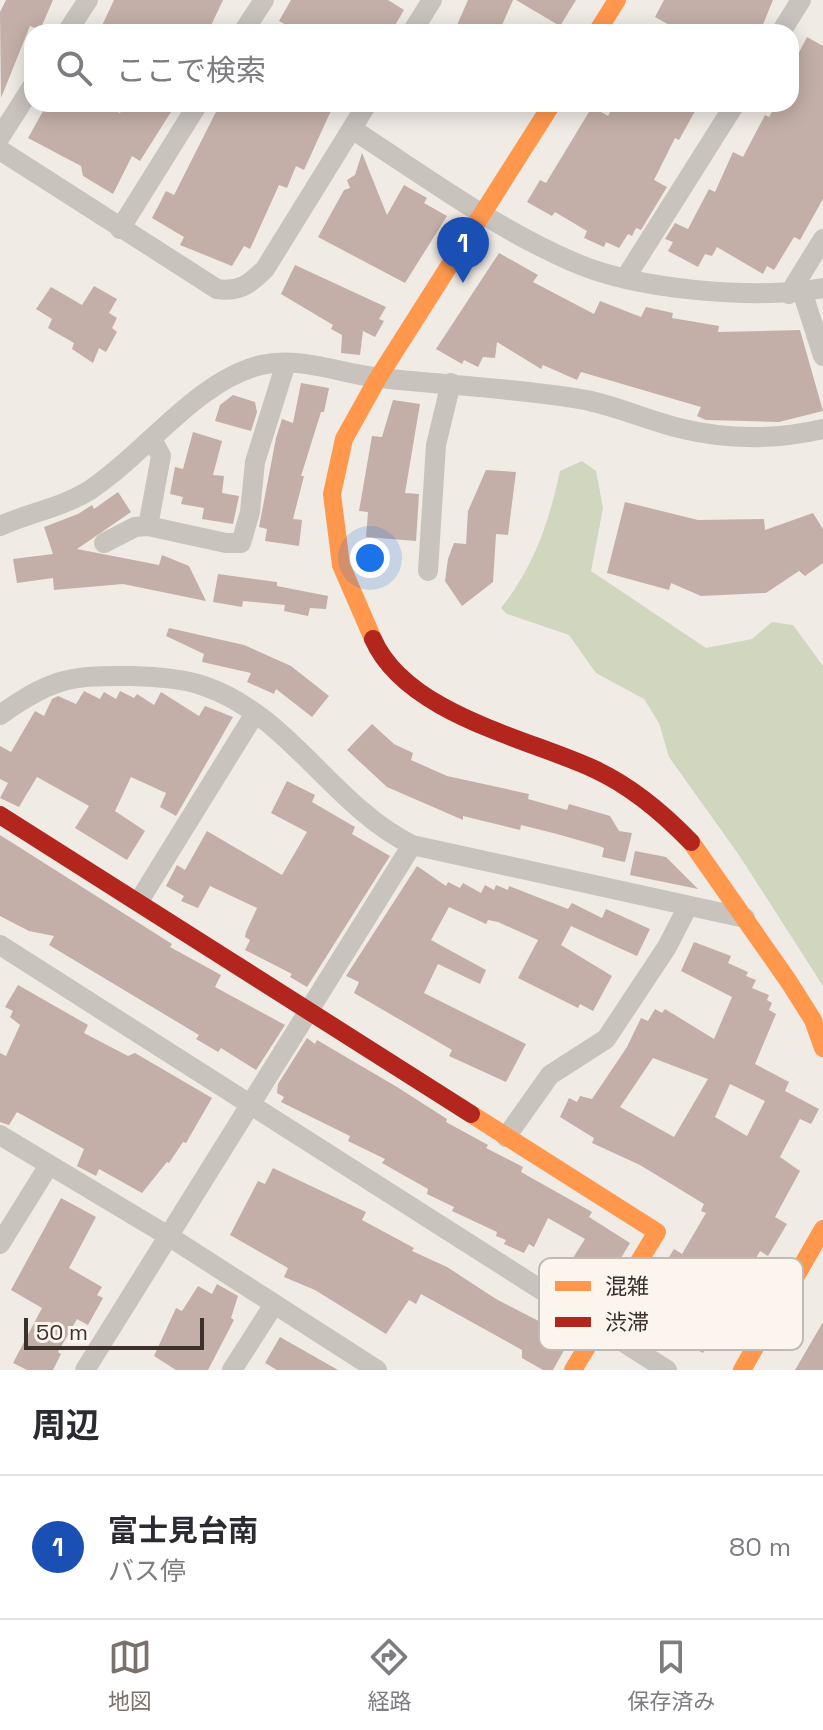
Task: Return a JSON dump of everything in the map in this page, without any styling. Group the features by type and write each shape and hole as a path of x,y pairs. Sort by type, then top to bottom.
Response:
{"street":[{"path":"72,24 88,0"},
{"path":"248,24 264,0"},
{"path":"417,24 432,0"},
{"path":"602,24 617,0"},
{"path":"786,24 801,0"},
{"path":"0,137 24,100"},
{"path":"120,229 193,112"},
{"path":"0,150 217,289 234,291 251,284 265,269 362,112"},
{"path":"547,112 378,378 344,439 332,494 341,565 375,644 395,669 436,703 482,727 593,768 658,810 700,852 813,1020 823,1048"},
{"path":"626,277 730,112"},
{"path":"352,129 526,240 574,263 626,277 723,292 805,291"},
{"path":"823,239 805,291 823,356"},
{"path":"104,543 135,527 148,526 241,543 250,512 255,462 286,363"},
{"path":"0,526 89,490 238,373 263,365 286,363 378,378 576,398 679,428 718,435 755,438 823,429"},
{"path":"428,571 436,445 451,383"},
{"path":"148,526 161,456 152,439"},
{"path":"0,715 59,680 88,675 153,677 205,686 254,715 360,811 388,833 412,845 745,918"},
{"path":"139,901 254,715"},
{"path":"0,815 657,1232 642,1258"},
{"path":"85,1370 412,845"},
{"path":"506,1137 550,1075 606,1039 667,947 688,906"},
{"path":"0,945 539,1287"},
{"path":"0,1135 170,1237 377,1370"},
{"path":"0,1244 49,1165"},
{"path":"803,1264 823,1229"},
{"path":"232,1370 273,1306"},
{"path":"573,1370 586,1350"},
{"path":"637,1350 667,1370"},
{"path":"742,1370 753,1350"}],"green space":[{"path":"582,461 596,471 603,508 591,571 706,648 752,639 772,622 793,625 823,666 823,986 739,855 669,757 659,723 644,699 596,673 569,635 507,614 501,608 523,576 539,543 560,471"}],"building":[{"path":"6,0 53,0 43,24 24,24 24,41 1,98 0,12"},
{"path":"114,0 223,0 212,24 103,24"},
{"path":"291,0 388,0 404,10 396,24 284,24 279,21"},
{"path":"468,0 513,0 502,24 458,24"},
{"path":"516,0 576,0 561,24"},
{"path":"664,0 773,0 763,24 668,24 655,17"},
{"path":"807,37 823,46 823,199 800,240 794,237 774,270 767,266 763,274 717,247 712,256 705,254 698,267 668,251 673,242 665,239 675,223 688,229 709,189 715,192 733,152 743,157 765,115 799,112 799,52"},
{"path":"43,112 171,112 140,161 132,156 113,194 83,176 81,166 28,138"},
{"path":"216,112 330,112 304,170 296,166 287,188 279,185 250,249 244,246 232,266 180,245 184,237 152,218 166,191 174,195"},
{"path":"589,112 601,112 608,116 610,112 695,112 679,140 675,138 654,180 667,187 641,230 636,228 632,236 628,234 619,248 606,242 604,247 584,238 587,231 555,212 552,216 527,202 540,180 546,183"},
{"path":"362,153 387,215 404,185 427,198 424,203 447,216 405,283 318,237 344,190 350,188 347,180 355,175"},
{"path":"499,253 538,275 533,282 594,314 600,301 641,317 646,307 673,313 672,318 719,326 718,332 800,330 823,411 779,422 706,420 697,416 701,407 581,372 577,380 543,365 541,369 497,342 495,358 483,357 478,367 464,360 462,364 436,349"},
{"path":"295,265 386,307 379,319 384,321 375,337 363,331 360,355 341,353 342,335 331,329 333,325 281,294"},
{"path":"94,286 117,299 109,313 117,318 112,328 117,332 106,352 99,348 93,363 72,349 74,343 48,328 52,319 36,309 51,287 82,305"},
{"path":"301,383 329,388 324,412 321,412 301,476 304,476 293,519 302,520 299,546 265,541 267,529 259,527 276,438 282,419 293,423"},
{"path":"233,395 255,402 257,412 251,431 215,421 220,405"},
{"path":"393,400 420,404 405,493 419,494 416,541 366,537 368,512 359,511 372,436 382,437"},
{"path":"193,432 222,441 213,475 224,476 222,493 239,496 233,524 202,519 204,508 181,504 183,497 170,494 175,467 183,469"},
{"path":"486,470 516,472 508,535 496,534 493,582 462,606 445,581 448,559 454,543 466,544 468,511"},
{"path":"118,492 131,512 77,549 159,565 162,555 189,566 206,601 123,584 54,590 53,578 17,583 13,559 53,554 44,527 92,505 94,509"},
{"path":"625,502 698,520 764,519 765,530 813,513 823,529 823,563 805,576 799,571 766,593 701,596 671,583 669,590 607,573"},
{"path":"218,574 277,582 277,586 328,596 326,609 310,608 308,616 284,611 285,605 243,601 242,607 213,602"},
{"path":"169,628 244,645 291,666 329,696 312,717 276,689 274,694 247,682 251,673 202,662 204,654 166,636"},
{"path":"84,691 100,699 104,692 116,699 120,691 134,698 137,694 154,705 161,692 199,716 205,706 233,717 176,816 160,807 166,793 131,777 115,811 145,831 127,860 75,828 89,806 37,777 19,807 0,798 8,783 0,779 0,746 11,752 35,711 44,716 52,699 58,696 76,704"},
{"path":"372,724 394,744 413,753 411,760 447,776 529,794 528,799 567,810 569,804 610,816 619,831 632,833 625,862 602,857 604,848 557,834 521,825 520,830 463,816 463,820 387,787 347,750"},
{"path":"287,781 315,795 312,802 355,827 352,834 390,856 307,987 290,977 292,974 245,950 250,940 245,937 246,932 257,908 210,886 198,908 181,901 184,896 166,886 177,865 185,870 207,831 282,875 307,832 271,813"},
{"path":"0,835 172,944 170,947 221,975 215,987 285,1025 256,1070 221,1048 218,1052 196,1039 199,1035 49,945 54,936 29,931 0,916"},
{"path":"635,851 666,857 698,889 630,875"},
{"path":"417,866 446,886 448,882 460,888 463,883 481,893 485,885 494,890 496,885 508,890 509,886 568,909 572,903 602,918 606,909 650,929 637,956 571,926 561,945 612,976 593,1011 580,1004 578,1008 518,978 538,940 498,922 488,920 486,924 449,907 431,940 486,970 480,984 438,964 424,993 526,1044 506,1082 449,1056 452,1050 354,993 359,982 346,976"},
{"path":"694,942 731,956 728,963 748,972 746,976 756,980 752,988 769,995 767,1000 772,1003 769,1010 776,1014 755,1064 789,1082 785,1091 819,1109 811,1124 800,1119 780,1157 800,1171 775,1217 787,1224 768,1256 760,1251 756,1258 668,1258 674,1249 682,1254 706,1213 701,1211 704,1204 640,1165 592,1143 594,1138 560,1117 569,1098 577,1102 580,1096 592,1099 627,1047 641,1018 648,1021 655,1009 662,1013 665,1009 714,1039 732,997 681,971","holes":["653,1058 708,1079 674,1137 620,1107","730,1084 765,1101 747,1136 715,1117"]},
{"path":"18,985 88,1025 84,1033 128,1056 135,1053 212,1098 186,1143 183,1142 142,1193 99,1169 96,1176 77,1166 84,1149 17,1112 9,1125 0,1122 0,1053 6,1056 20,1025 10,1017 13,1011 5,1007"},
{"path":"307,1038 315,1044 317,1040 488,1145 486,1148 523,1167 521,1172 592,1212 589,1217 630,1243 621,1258 573,1258 585,1239 548,1218 534,1247 529,1244 524,1253 504,1244 506,1240 496,1236 497,1232 452,1211 454,1207 427,1194 428,1189 382,1163 385,1159 348,1141 350,1136 281,1102 284,1097 277,1093 278,1084"},
{"path":"273,1168 366,1212 362,1220 539,1321 539,1350 564,1350 553,1370 543,1370 522,1358 522,1350 421,1294 416,1304 409,1300 386,1334 315,1290 284,1277 288,1268 230,1235 258,1181 265,1184"},
{"path":"61,1198 96,1217 69,1268 102,1287 97,1295 103,1298 88,1325 77,1319 58,1352 61,1354 53,1370 27,1370 13,1363 42,1308 11,1290"},
{"path":"217,1284 238,1296 231,1318 234,1320 208,1370 176,1370 154,1356 176,1308 182,1311 198,1286 212,1294"},
{"path":"823,1322 823,1370 795,1370"},
{"path":"280,1337 338,1370 277,1370 265,1363"}],"traffic: slow":[{"path":"602,24 617,0"},
{"path":"373,639 341,565 332,494 344,439 378,378 547,112"},
{"path":"691,842 789,982 813,1020 823,1048"},
{"path":"471,1114 657,1232 641,1258"},
{"path":"803,1264 823,1229"},
{"path":"573,1370 585,1350"},
{"path":"742,1370 753,1350"}],"traffic: jam":[{"path":"373,639 389,665 412,687 440,705 608,776 646,801 691,842"},
{"path":"0,815 471,1114"}],"place":[{"name":"富士見台南","path":"463,283"}]}
